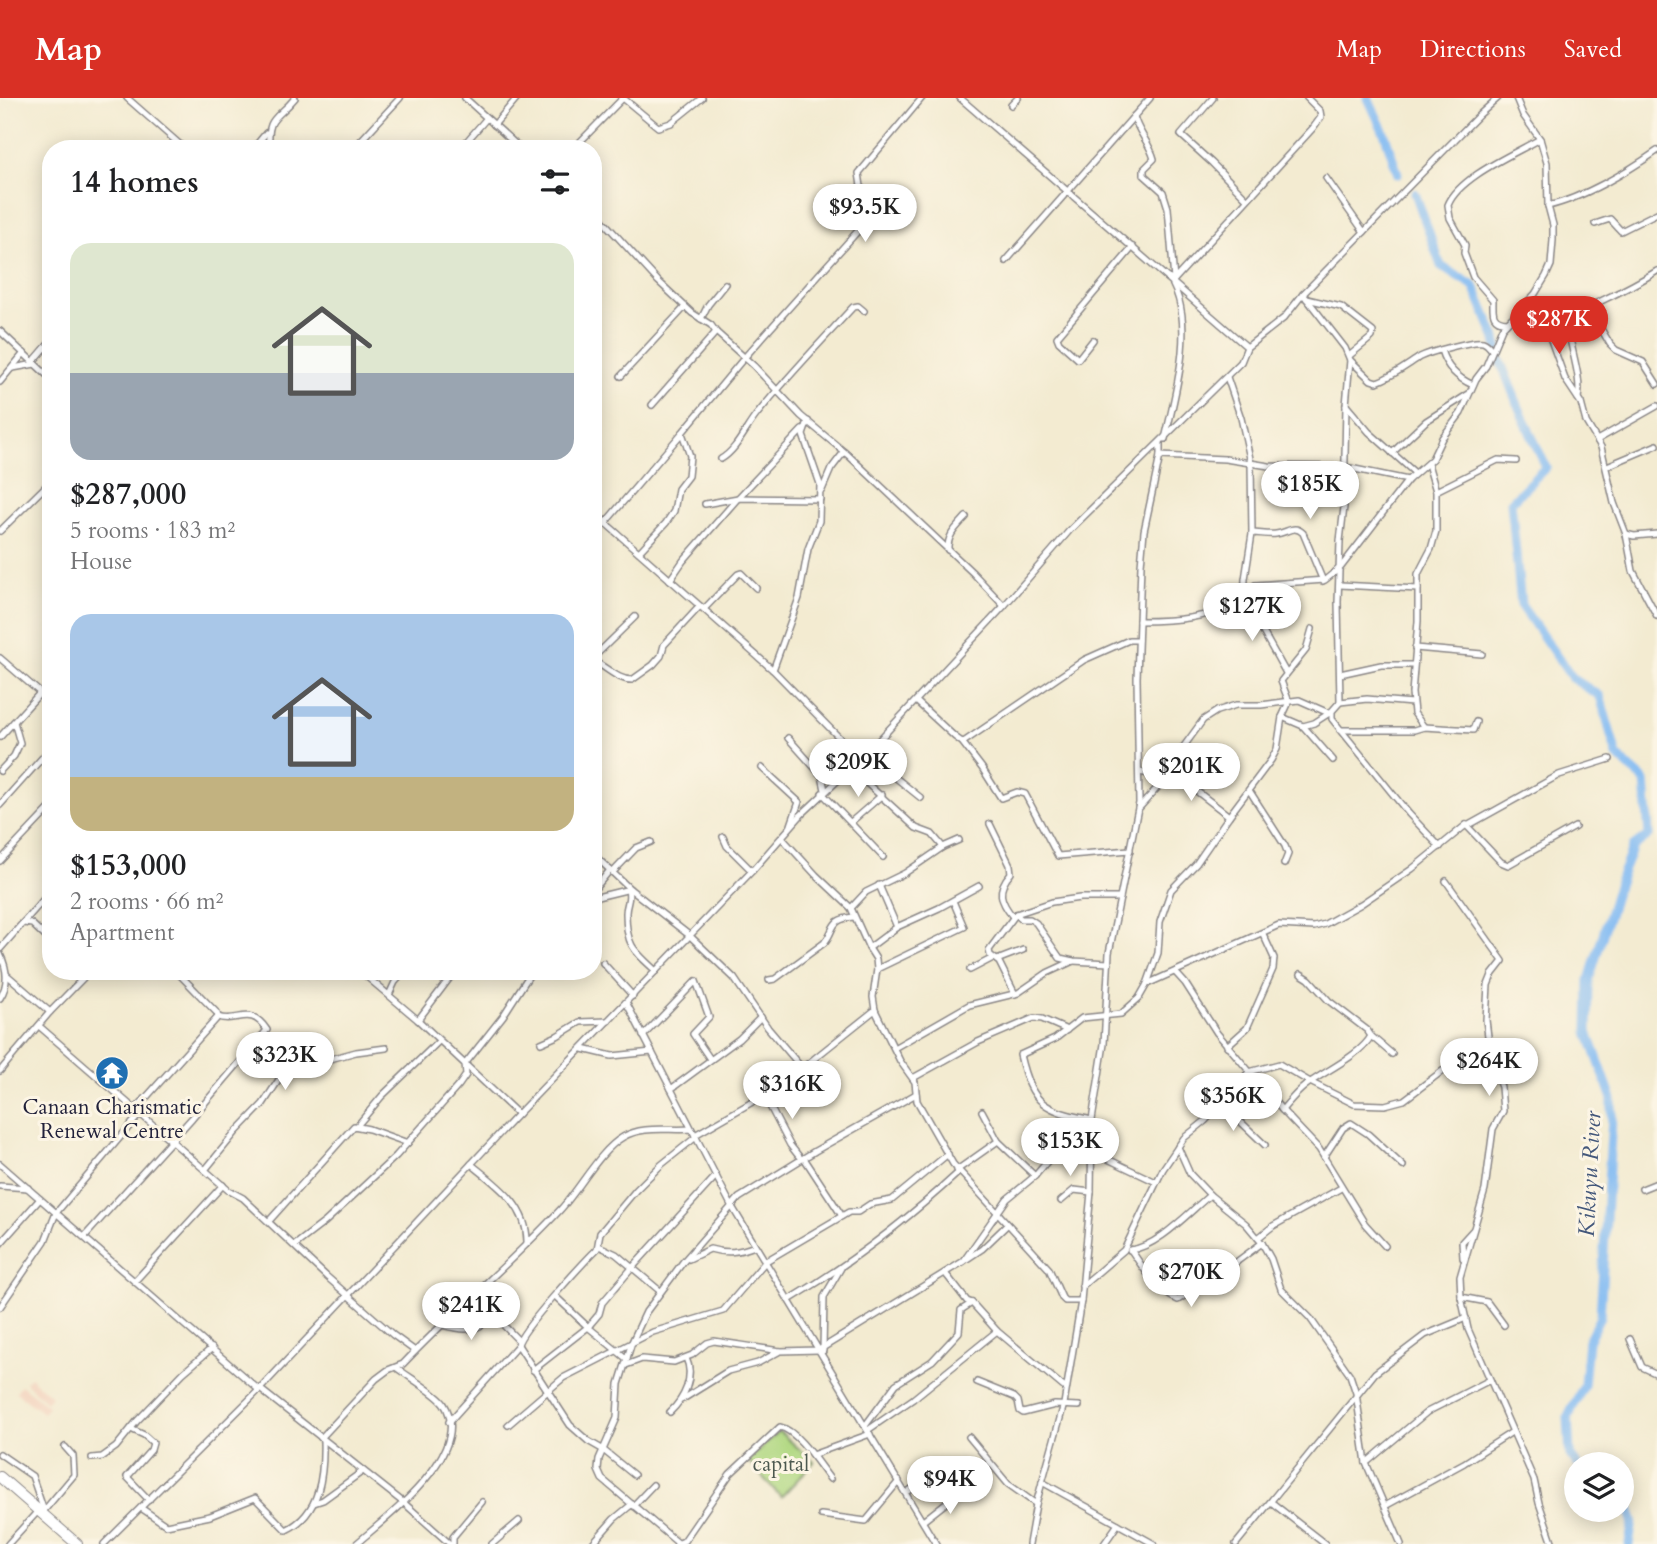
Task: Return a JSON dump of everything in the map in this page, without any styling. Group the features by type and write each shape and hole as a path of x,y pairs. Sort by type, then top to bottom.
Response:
{"highway":[{"path":"0,1477 77,1544"}],"street":[{"path":"127,98 175,140"},
{"path":"268,140 270,122 295,98"},
{"path":"362,140 401,98"},
{"path":"465,98 511,140"},
{"path":"494,125 517,98"},
{"path":"582,140 623,98 658,127 671,123 702,98"},
{"path":"602,528 744,358 865,223 859,210 862,193 859,173 922,98"},
{"path":"960,98 1247,347"},
{"path":"967,104 973,98"},
{"path":"1011,105 1018,98"},
{"path":"1006,261 1150,98"},
{"path":"1213,98 1181,135 1246,198"},
{"path":"1171,280 1321,117 1320,111 1307,98"},
{"path":"104,1544 259,1390 518,1114 752,872 824,792 866,754 1004,606 1070,530 1227,377 1241,362 1247,347 1284,318 1364,232 1498,98"},
{"path":"1324,580 1341,567 1408,480 1428,464 1461,413 1507,322 1535,294 1551,265 1553,225 1548,205 1547,163 1540,139 1523,115 1516,98"},
{"path":"1029,1544 1036,1504 1064,1404 1081,1301 1091,1192 1091,1138 1102,1067 1111,937 1137,811 1138,640 1144,531 1177,383 1183,319 1180,299 1171,280 1168,208 1163,192 1144,176 1144,169 1154,159 1134,116"},
{"path":"468,140 486,119"},
{"path":"260,140 268,131"},
{"path":"1507,322 1498,321 1493,316 1493,300 1473,277 1464,253 1465,244 1450,218 1448,205 1461,187 1488,168 1540,139"},
{"path":"1548,205 1575,197 1631,170 1657,151"},
{"path":"1325,178 1364,232"},
{"path":"1595,224 1610,219 1621,231 1657,213"},
{"path":"602,218 640,262 685,307 711,325 808,421 845,452 1004,606"},
{"path":"1093,340 1078,359 1057,337 1133,247"},
{"path":"1517,313 1544,321 1567,315 1657,271"},
{"path":"701,318 725,284"},
{"path":"1305,296 1350,358 1371,380 1377,382 1420,358 1441,351 1479,342 1492,350"},
{"path":"1303,726 1330,714 1340,702 1340,541 1350,358 1374,336 1373,332 1341,307 1305,296"},
{"path":"721,459 732,450 745,429 853,307 858,306 864,311"},
{"path":"621,376 685,307"},
{"path":"1588,307 1616,350 1643,362 1656,381"},
{"path":"1567,315 1570,348 1579,382 1578,398"},
{"path":"1544,321 1565,379 1578,398 1586,422 1597,440 1614,503 1626,534 1633,571 1657,614"},
{"path":"0,331 42,371"},
{"path":"652,405 716,332"},
{"path":"1441,351 1447,365 1462,380 1473,385"},
{"path":"10,369 34,363 42,353"},
{"path":"0,382 24,354"},
{"path":"1227,377 1241,418 1251,463 1252,533 1244,598 1286,673"},
{"path":"1392,453 1426,421 1469,393"},
{"path":"1346,405 1392,453 1416,473"},
{"path":"1597,440 1657,406"},
{"path":"670,580 682,561 808,421"},
{"path":"804,428 804,440 818,474 821,496"},
{"path":"639,552 674,511 678,489 688,476 690,456 682,433"},
{"path":"1606,466 1657,446"},
{"path":"773,670 799,597 808,550 818,521 821,496 831,469 845,452"},
{"path":"1160,456 1225,459 1280,467 1345,467 1408,480"},
{"path":"1436,491 1498,460 1516,461"},
{"path":"1424,727 1413,713 1412,703 1419,569 1431,549 1436,531 1436,491 1428,464"},
{"path":"0,531 42,490"},
{"path":"705,504 738,498 821,496"},
{"path":"948,550 947,542 966,517"},
{"path":"602,520 773,670 860,759"},
{"path":"1252,533 1278,534 1293,528 1299,529 1324,580"},
{"path":"1626,534 1657,534"},
{"path":"602,665 617,677 632,680 653,665 661,656 664,645 738,574 741,573 756,588"},
{"path":"1139,621 1162,621 1228,608 1244,598 1255,584 1324,580 1418,589"},
{"path":"602,650 635,617"},
{"path":"1093,1120 1057,1113 1047,1108 1032,1089 1020,1055 1047,1044 1082,1018 1115,1016 1128,1009 1139,998 1158,953 1160,922 1171,890 1196,864 1277,749 1282,717 1289,702 1281,681 1306,650 1312,629"},
{"path":"961,742 1084,660 1129,640 1138,640"},
{"path":"1415,648 1482,654"},
{"path":"0,658 40,693 0,737"},
{"path":"1340,674 1381,665 1413,665"},
{"path":"1340,702 1367,699 1412,703"},
{"path":"916,701 961,742 979,763 1001,798 1017,792 1025,793 1058,856 1130,850"},
{"path":"1137,811 1165,777 1203,720 1217,711 1236,705 1303,701 1330,714 1409,814 1440,847"},
{"path":"1282,717 1303,726 1333,760"},
{"path":"0,771 14,756 20,743 14,722"},
{"path":"1340,730 1414,730 1424,727 1473,730 1476,722"},
{"path":"788,738 822,776 824,792 883,857"},
{"path":"866,754 921,798"},
{"path":"0,805 42,757"},
{"path":"1147,984 1282,924 1314,927 1325,924 1361,904 1466,825 1559,775 1610,759"},
{"path":"762,768 799,802 788,831"},
{"path":"850,768 916,828 932,834 943,847"},
{"path":"1169,770 1228,816"},
{"path":"1139,772 1165,777"},
{"path":"1249,790 1285,846 1288,854 1284,864"},
{"path":"851,822 882,796"},
{"path":"0,861 42,817"},
{"path":"990,824 1010,865 1011,873 1001,885 1000,900 1014,916 1030,919 1035,923 1058,956 1073,961 1109,963"},
{"path":"1466,825 1501,862 1508,865 1575,827"},
{"path":"723,837 727,846 752,872"},
{"path":"782,838 850,908 876,959 873,997 875,1010 904,1067 913,1078 917,1101 958,1171 1049,1269 1062,1298 1065,1301 1081,1301"},
{"path":"850,908 866,892 908,871 943,847 959,840"},
{"path":"602,881 636,848 651,842"},
{"path":"602,862 629,890 689,935 734,978 802,1068"},
{"path":"1446,881 1503,961 1492,975 1487,989 1486,1020 1493,1069 1502,1092 1503,1111 1493,1129 1485,1190 1463,1261 1460,1277 1461,1297 1468,1329 1534,1480 1553,1544"},
{"path":"879,885 897,927"},
{"path":"869,948 897,927 979,886"},
{"path":"602,896 629,890"},
{"path":"629,890 626,911 627,938 656,971"},
{"path":"1015,994 990,955 990,946 1002,935 1014,916 1052,902 1080,898 1120,898"},
{"path":"0,998 7,975 0,952 42,901"},
{"path":"877,969 964,927 953,901"},
{"path":"29,916 32,924 42,933"},
{"path":"769,980 775,979 824,943 833,925 842,918 854,917"},
{"path":"23,923 32,924"},
{"path":"1227,1046 1247,1028 1273,969 1274,958 1263,934"},
{"path":"970,970 1023,950"},
{"path":"894,1048 968,1005 1015,994 1047,973 1073,961"},
{"path":"603,964 632,996"},
{"path":"1175,972 1227,1046 1315,1144 1365,1224 1385,1246"},
{"path":"1301,974 1310,979 1325,998 1367,1030 1392,1054"},
{"path":"7,975 50,1012"},
{"path":"0,1071 80,980"},
{"path":"185,980 218,1017"},
{"path":"371,980 418,1020 518,1114"},
{"path":"389,995 397,980"},
{"path":"418,1020 448,980"},
{"path":"295,1245 355,1195 408,1143 459,1085 466,1075 465,1064 503,1016 526,980"},
{"path":"643,1035 696,981 709,1017 693,1034 710,1059"},
{"path":"626,1002 731,1205 821,1349"},
{"path":"450,1422 599,1246 600,1233 620,1208 694,1133 790,1079 875,1010"},
{"path":"85,1236 172,1141 267,1030 248,1015 227,1019 218,1017"},
{"path":"0,1307 45,1241 56,1213 218,1017"},
{"path":"671,1088 739,1039 761,1017"},
{"path":"913,1078 978,1042 1034,1018 1067,1030"},
{"path":"541,1043 574,1024 608,1021"},
{"path":"38,1027 205,1170 243,1198 326,1276 415,1351"},
{"path":"1282,1110 1310,1082 1356,1050 1371,1036"},
{"path":"269,1221 351,1128 357,1126 382,1096 439,1041"},
{"path":"205,1170 263,1104 279,1078 293,1071 304,1060 319,1062 356,1052 386,1048"},
{"path":"583,1049 612,1056 652,1052"},
{"path":"1082,1286 1124,1251 1156,1182 1178,1147 1249,1072 1279,1064 1360,1105 1397,1103 1449,1066 1467,1056 1489,1049"},
{"path":"830,1479 787,1429 776,1428 740,1463 684,1541 678,1544 599,1476 598,1470 602,1449 617,1418 620,1384 637,1331 660,1292 731,1205 802,1158 916,1094"},
{"path":"764,1095 790,1145 842,1216"},
{"path":"1220,1102 1265,1145"},
{"path":"982,1111 998,1141 1035,1176"},
{"path":"1324,1157 1343,1128 1351,1123 1368,1134 1403,1166"},
{"path":"357,1126 408,1143"},
{"path":"963,1262 1007,1199 1035,1176 1067,1138 1078,1129 1091,1138"},
{"path":"141,1508 166,1525 210,1516 255,1498 286,1530 294,1527 318,1496 322,1476 322,1439 376,1379 388,1370 397,1368 475,1296 563,1207 620,1138 636,1131 694,1133"},
{"path":"789,1300 886,1234 958,1171 998,1141"},
{"path":"1178,1147 1190,1174 1260,1240 1271,1259 1282,1289 1310,1318 1350,1375 1356,1393 1366,1463 1401,1544"},
{"path":"1091,1151 1156,1182"},
{"path":"508,1425 563,1378 653,1332 723,1311 766,1261 852,1211 858,1212 876,1202 892,1200 948,1154"},
{"path":"0,1164 259,1390 404,1503 452,1544"},
{"path":"471,1164 516,1205 527,1231 527,1243"},
{"path":"533,1370 588,1326 599,1314 602,1303 716,1176"},
{"path":"1642,1189 1657,1183"},
{"path":"135,1281 223,1185"},
{"path":"0,1186 28,1188"},
{"path":"1131,1250 1146,1272 1178,1300 1235,1263 1273,1226 1341,1188"},
{"path":"1062,1201 1074,1190 1091,1192"},
{"path":"1124,1251 1139,1249 1154,1241 1210,1195"},
{"path":"0,1244 40,1199"},
{"path":"555,1296 627,1360 668,1362 685,1358 714,1341 780,1351 821,1349 963,1262 982,1249 1007,1225"},
{"path":"599,1246 608,1249 660,1292"},
{"path":"683,1262 710,1248 738,1252 755,1246"},
{"path":"843,1265 824,1297 822,1357 936,1544"},
{"path":"945,1273 967,1301 998,1331 1066,1389"},
{"path":"475,1296 518,1342 546,1391 570,1425 634,1475"},
{"path":"1461,1297 1487,1302 1504,1325"},
{"path":"867,1430 896,1384 932,1361 959,1332 961,1310 972,1303"},
{"path":"442,1325 471,1329 483,1325 494,1316"},
{"path":"1236,1544 1356,1393 1375,1373 1425,1335 1466,1318"},
{"path":"637,1331 653,1332"},
{"path":"812,1455 867,1430 913,1399 998,1331"},
{"path":"1630,1339 1642,1367 1657,1374"},
{"path":"92,1458 102,1457 113,1450 183,1373 212,1348"},
{"path":"670,1412 683,1399 728,1370 758,1363 780,1351"},
{"path":"683,1399 689,1368 685,1358"},
{"path":"627,1360 642,1359"},
{"path":"356,1544 404,1503 440,1461 448,1445 450,1422 445,1404 397,1368"},
{"path":"1366,1463 1427,1412 1490,1380"},
{"path":"976,1382 1014,1397 1023,1413 1064,1404 1080,1406"},
{"path":"131,1429 144,1434 153,1443 151,1450 127,1477 149,1500"},
{"path":"1385,1506 1464,1463 1513,1432"},
{"path":"969,1437 1001,1477 1036,1504"},
{"path":"8,1544 42,1512 74,1475 73,1456 65,1447"},
{"path":"0,1454 32,1476 42,1512"},
{"path":"906,1493 942,1467"},
{"path":"314,1503 323,1500 363,1471"},
{"path":"821,1515 866,1521 876,1512 898,1481"},
{"path":"1042,1482 1154,1544"},
{"path":"592,1544 653,1485"},
{"path":"923,1521 961,1491"},
{"path":"1271,1502 1325,1544"},
{"path":"452,1544 453,1537 482,1503"},
{"path":"492,1544 519,1521"},
{"path":"1105,1544 1118,1524"}],"shaded area":[{"path":"30,1377 51,1396 46,1402 25,1382"},
{"path":"21,1385 48,1406 43,1413 16,1392"}],"green space":[{"name":"capital","path":"779,1431 814,1462 781,1497 748,1461"}],"waterway":[{"name":"Kikuyu River","path":"1368,98 1385,135 1398,174"},
{"name":"Kikuyu River","path":"1415,193 1441,266 1474,286 1496,339 1499,358 1546,467 1511,502 1521,605 1572,678 1600,696 1617,756 1645,781 1649,835 1633,847 1620,879 1589,980 1588,1032 1612,1099 1612,1118 1600,1317 1588,1341 1584,1385 1568,1417 1570,1452"},
{"name":"Kikuyu River","path":"1629,1544 1633,1522"}],"place":[{"name":"Canaan Charismatic Renewal Centre","path":"112,1073"}]}
